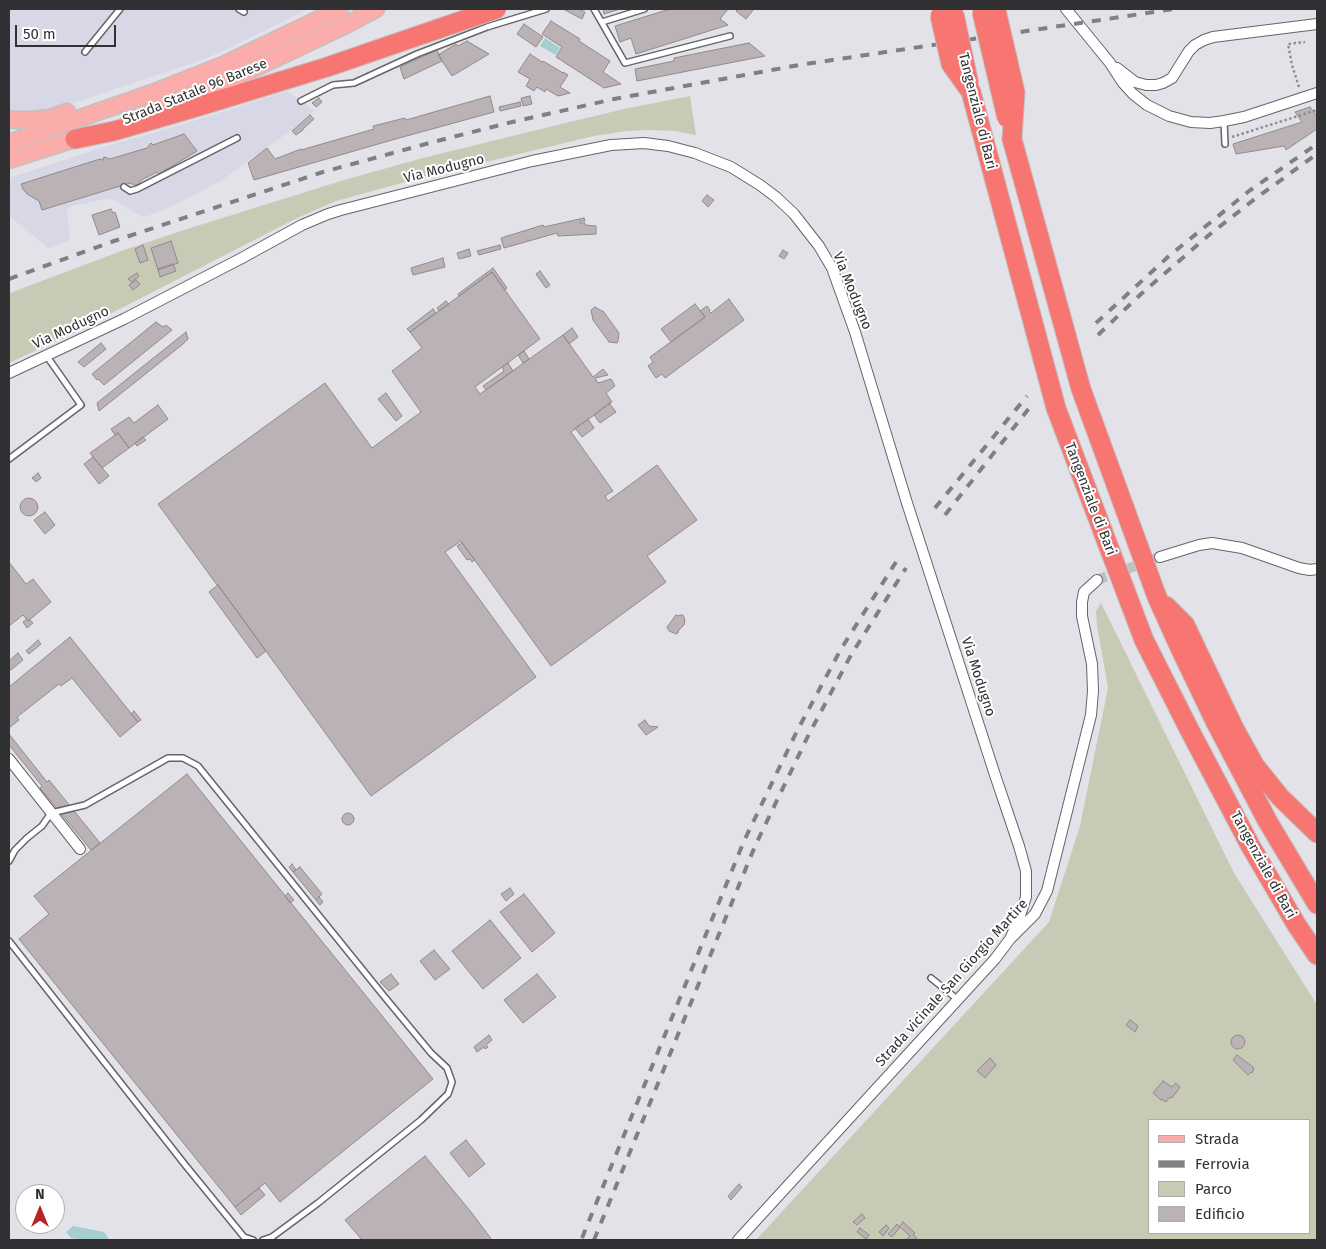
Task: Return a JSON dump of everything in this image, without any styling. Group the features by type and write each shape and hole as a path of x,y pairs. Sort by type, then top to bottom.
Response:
{"highway":[{"path":"75,139 114,131 200,106 330,76 483,12 496,9"},
{"name":"Tangenziale di Bari","path":"988,10 1012,139 1080,389 1157,597 1180,648 1215,721 1268,822 1317,904"},
{"name":"Tangenziale di Bari","path":"946,12 971,92 1056,408 1144,640 1250,845 1296,924 1317,955"},
{"path":"1157,597 1185,625 1254,766 1280,797 1317,833"}],"main road":[{"name":"Strada Statale 96 Barese","path":"9,142 152,93 223,64 340,9"},
{"name":"Strada Statale 96 Barese","path":"9,160 75,139 190,96 249,71 376,9"},
{"path":"9,119 32,120 50,118 92,105 152,93"}],"street":[{"path":"1066,9 1133,94 1169,116 1191,122 1210,123 1224,121 1244,117 1317,93"},
{"path":"1110,63 1135,82 1156,86 1172,78 1189,51 1204,40 1213,37 1317,24"},
{"name":"Via Modugno","path":"9,373 124,319 302,225 328,214 490,171 618,144 644,143 668,146 695,153 731,167 776,197 794,214 819,246 832,268 855,332 907,504 1026,871 1026,897 1010,939"},
{"path":"1160,557 1212,543 1242,548 1299,568 1317,569"},
{"name":"Strada vicinale San Giorgio Martire","path":"738,1240 995,959 1010,939 1035,914 1047,891 1091,716 1093,691 1092,664 1082,616 1082,602 1084,592 1097,580"},
{"path":"9,760 80,849"}],"lane":[{"path":"85,52 120,9"},
{"path":"301,101 330,76 354,82 417,54 487,27 546,9"},
{"path":"594,9 625,62 730,36"},
{"path":"602,22 644,9"},
{"path":"1224,121 1225,144"},
{"path":"124,187 130,191 137,189 237,138"},
{"path":"9,458 81,405 46,355"},
{"path":"9,861 15,850 42,826 51,813 85,805 168,758 184,758 198,766 383,995 431,1053 447,1068 452,1082 448,1094 421,1120 272,1238 263,1240"},
{"path":"9,941 244,1238 253,1240"},
{"path":"931,978 957,999"}],"path":[{"path":"1305,42 1288,44 1292,65 1308,113"},
{"path":"1233,137 1317,110"}],"shaded area":[{"path":"9,9 308,9 210,57 9,125"},
{"path":"287,91 314,111 290,131 222,180 175,205 145,217 111,198 72,206 67,210 70,240 48,248 9,216 9,178"}],"green space":[{"path":"690,96 696,135 675,131 649,130 626,131 594,136 427,176 336,201 297,218 69,335 9,363 10,293 124,250 344,180 423,158 549,127"},
{"path":"1101,603 1234,873 1317,1005 1317,1240 756,1240 1049,922 1080,826 1108,688 1096,611"}],"water":[{"path":"545,38 560,48 556,55 540,46"},
{"path":"73,1226 104,1232 109,1239 84,1240 71,1238 66,1232"}],"building":[{"path":"579,9 585,12 582,19 565,10"},
{"path":"603,9 620,9 604,14"},
{"path":"670,9 728,9 720,19 728,25 636,54 631,38 620,42 615,26"},
{"path":"738,9 754,9 746,19 736,11"},
{"path":"551,21 610,61 603,72 621,84 604,88 556,57 562,47 542,34"},
{"path":"524,24 543,37 536,47 517,34"},
{"path":"467,41 489,54 452,76 438,55 456,44 458,46"},
{"path":"749,43 765,56 637,81 635,69 674,61 674,58"},
{"path":"437,50 442,61 404,79 400,67"},
{"path":"530,54 568,75 560,87 570,93 558,96 546,89 545,92 537,87 534,91 526,86 530,79 518,72"},
{"path":"490,96 494,112 254,180 248,163 267,148 275,159 301,149 374,129 373,126 405,118 406,120"},
{"path":"530,96 532,104 523,106 521,98"},
{"path":"319,98 322,102 316,107 312,103"},
{"path":"520,102 521,106 500,111 499,107"},
{"path":"1310,107 1317,116 1317,129 1286,150 1284,146 1236,154 1233,144 1302,122 1295,112"},
{"path":"310,115 314,119 296,135 292,131"},
{"path":"184,134 197,151 159,174 157,172 143,179 140,184 130,183 42,210 39,201 27,194 21,184 100,159 103,160 104,157 110,159 147,148 151,143 153,145"},
{"path":"707,195 714,200 708,207 702,201"},
{"path":"111,209 113,213 115,212 120,227 99,235 92,215"},
{"path":"584,218 585,221 580,221 580,223 596,226 596,234 558,236 557,233 504,248 501,238 543,225 544,227"},
{"path":"171,241 178,263 158,270 151,248"},
{"path":"143,245 148,260 140,263 135,249"},
{"path":"500,245 501,249 479,255 477,251"},
{"path":"469,249 471,256 459,259 457,253"},
{"path":"783,250 788,253 784,259 779,256"},
{"path":"443,258 445,267 413,275 411,268"},
{"path":"173,264 176,271 160,277 158,269"},
{"path":"493,268 507,288 505,290 492,272 459,296 458,294"},
{"path":"540,271 550,285 546,288 536,274"},
{"path":"492,272 540,339 475,387 480,394 563,335 593,377 603,369 608,375 595,378 598,383 611,379 615,386 606,393 612,402 571,432 613,491 605,496 608,501 657,465 697,520 647,556 666,582 551,666 461,541 445,552 536,677 371,796 158,504 325,383 372,448 421,412 392,371 422,348 410,332"},
{"path":"137,273 139,276 132,282 128,279"},
{"path":"136,280 140,284 133,290 129,285"},
{"path":"729,299 744,320 665,378 662,374 656,378 648,366 653,362 650,357 705,317 700,311 707,306 711,313"},
{"path":"446,301 449,304 439,311 437,308"},
{"path":"695,304 705,317 671,342 661,329"},
{"path":"595,307 603,311 619,333 617,343 609,342 593,320 591,310"},
{"path":"433,309 436,313 410,332 407,329"},
{"path":"156,322 163,327 166,325 172,330 104,385 97,380 92,374"},
{"path":"572,328 578,337 569,344 563,335"},
{"path":"186,332 188,339 183,344 99,411 97,403"},
{"path":"101,343 106,349 84,367 78,362"},
{"path":"524,351 529,359 523,363 518,355"},
{"path":"508,363 513,371 486,390 483,386 504,371 502,367"},
{"path":"386,393 402,416 396,421 378,399"},
{"path":"609,403 616,412 600,423 594,415"},
{"path":"158,405 168,419 129,448 118,433 115,435 111,429 129,417 134,423"},
{"path":"588,419 594,428 582,437 575,428"},
{"path":"118,433 129,448 102,468 90,453"},
{"path":"143,437 146,440 137,446 135,443"},
{"path":"93,457 109,476 99,484 84,464"},
{"path":"38,473 41,478 36,482 32,478"},
{"path":"29,498 35,501 38,507 35,513 29,516 23,513 20,507 23,501"},
{"path":"45,512 55,525 45,534 34,520"},
{"path":"462,543 475,560 472,562 470,559 467,560 457,546"},
{"path":"9,562 26,584 33,579 51,602 28,621 23,615 9,626"},
{"path":"218,585 266,651 257,658 209,592"},
{"path":"676,615 683,615 685,620 684,625 676,634 669,631 667,627"},
{"path":"27,619 33,623 27,628 23,622"},
{"path":"70,637 138,722 120,737 72,678 61,686 59,684 17,717 19,720 9,728 9,687"},
{"path":"38,640 41,644 29,654 26,651"},
{"path":"18,653 23,660 11,670 9,661"},
{"path":"134,711 141,720 138,722 131,714"},
{"path":"645,720 649,726 658,727 646,735 638,725"},
{"path":"9,734 47,782 49,780 100,843 91,850 40,788 42,786 9,745"},
{"path":"187,774 433,1079 280,1202 265,1183 235,1207 19,939 49,914 34,896"},
{"path":"346,813 350,813 354,819 350,825 346,825 342,821 342,817"},
{"path":"292,864 296,870 293,872 289,867"},
{"path":"300,867 322,894 316,900 293,872"},
{"path":"510,888 514,894 506,901 501,894"},
{"path":"288,893 294,900 290,903 285,896"},
{"path":"524,894 555,933 532,952 500,912"},
{"path":"319,897 323,902 320,905 316,900"},
{"path":"490,920 521,958 483,989 452,951"},
{"path":"434,950 450,969 435,980 420,961"},
{"path":"391,974 399,984 389,991 380,982"},
{"path":"537,974 556,997 523,1023 504,1000"},
{"path":"1130,1020 1138,1026 1135,1032 1126,1025"},
{"path":"489,1035 492,1040 486,1045 488,1047 485,1049 484,1047 477,1052 474,1047"},
{"path":"1235,1035 1241,1035 1245,1042 1241,1049 1235,1049 1231,1045 1231,1039"},
{"path":"1237,1055 1254,1068 1252,1073 1248,1075 1233,1060"},
{"path":"990,1058 996,1065 985,1078 977,1071"},
{"path":"1163,1081 1172,1087 1176,1083 1180,1087 1172,1098 1170,1097 1166,1102 1153,1093"},
{"path":"466,1140 485,1164 469,1177 450,1153"},
{"path":"425,1156 492,1240 362,1240 345,1220"},
{"path":"739,1184 742,1187 731,1200 728,1196"},
{"path":"259,1188 265,1195 241,1215 235,1207"},
{"path":"862,1214 865,1218 857,1225 853,1222"},
{"path":"903,1222 915,1233 913,1235 917,1238 915,1240 906,1240 910,1236 900,1227 892,1237 888,1234 897,1224 899,1227"},
{"path":"886,1225 889,1228 883,1236 879,1232"},
{"path":"860,1228 869,1235 866,1239 857,1232"}],"tunnel":[{"path":"1097,580 1160,557"}],"railway":[{"path":"9,279 114,241 323,172 508,123 614,99 799,65 1174,9"},
{"path":"1096,323 1169,256 1249,191 1317,144"},
{"path":"1098,335 1141,294 1209,235 1317,154"},
{"path":"935,508 1027,396"},
{"path":"945,515 1030,407"},
{"path":"582,1238 744,841 797,731 841,649 896,562"},
{"path":"594,1240 755,846 808,736 851,655 906,568"}]}
